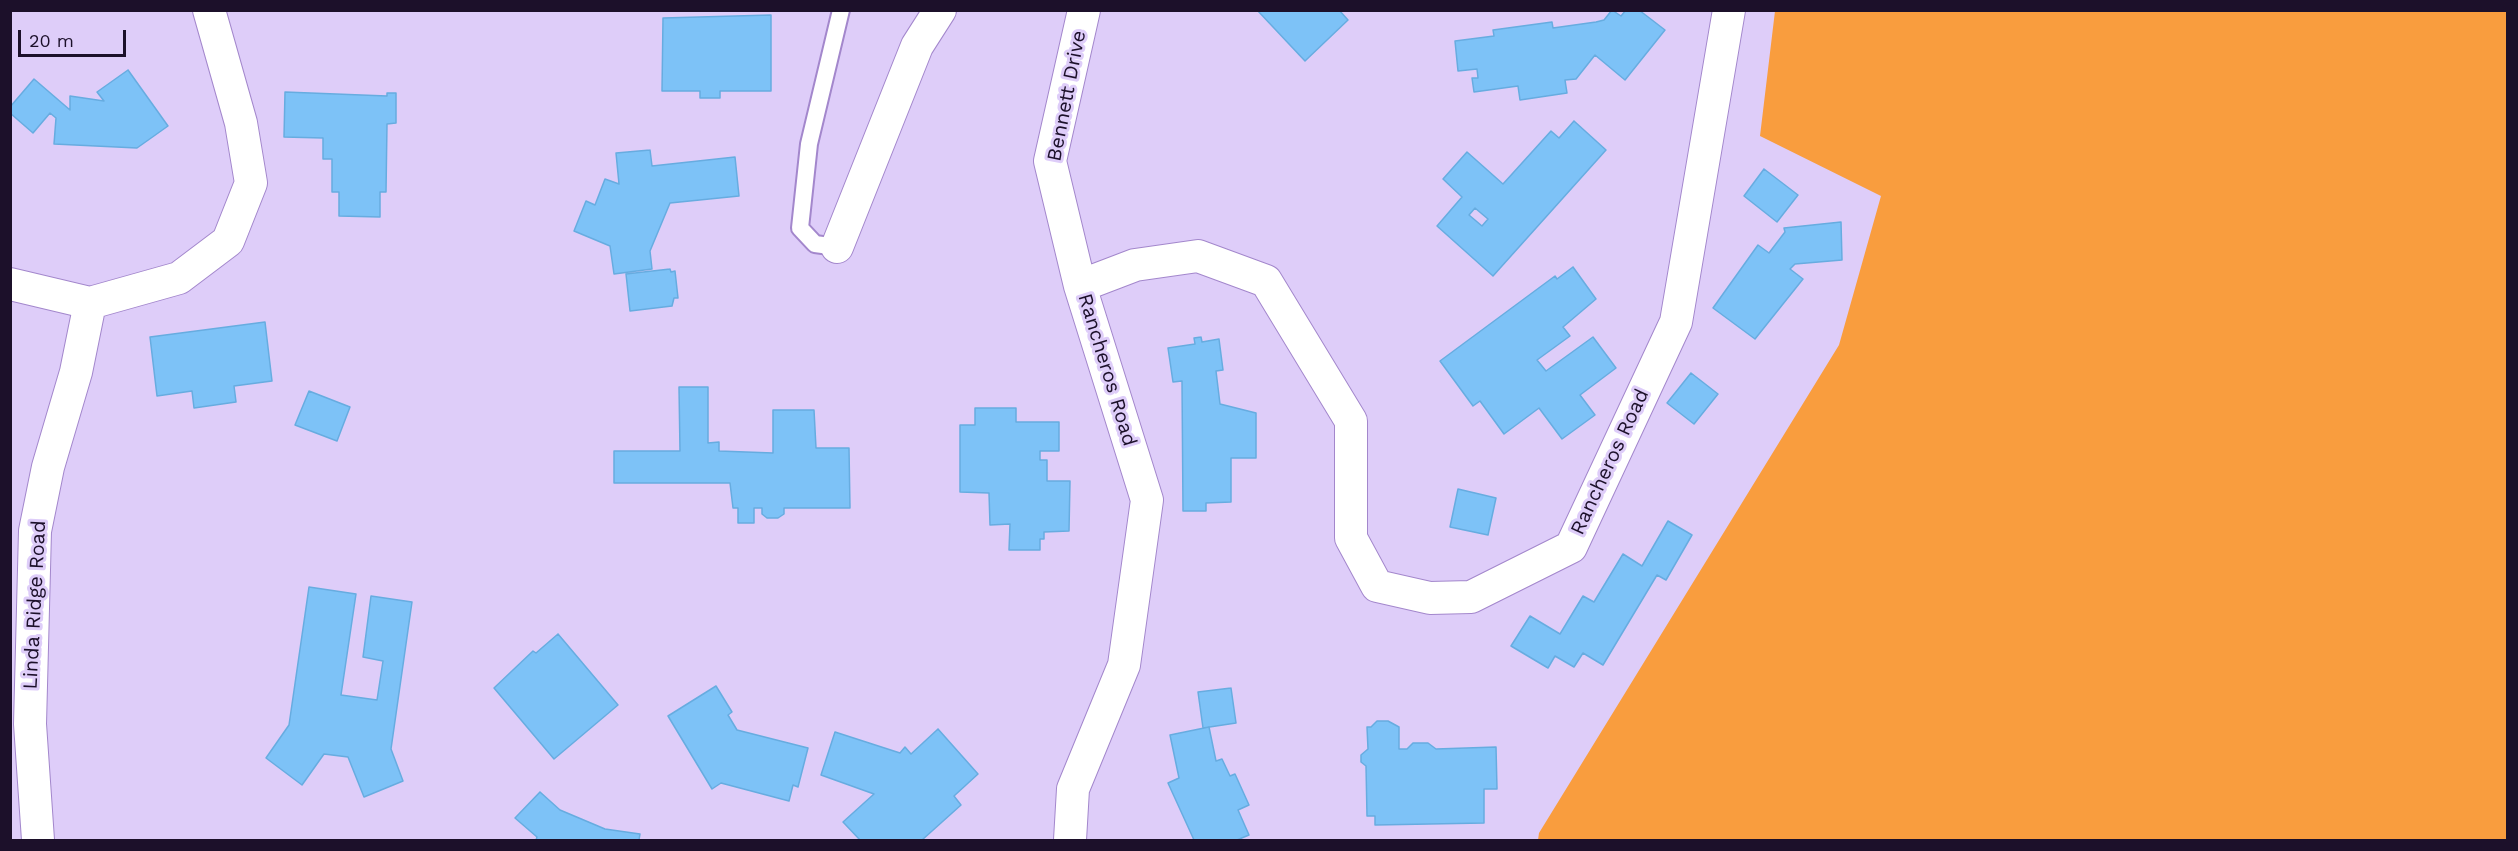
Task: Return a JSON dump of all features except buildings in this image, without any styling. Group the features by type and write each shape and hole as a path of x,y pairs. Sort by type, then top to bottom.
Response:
{"street":[{"path":"10,284 90,303 179,278 228,241 251,183 241,123 209,10"},
{"path":"837,247 917,46 940,10"},
{"name":"Bennett Drive","path":"1080,286 1050,161 1084,10"},
{"name":"Rancheros Road","path":"1070,840 1073,789 1124,665 1147,500 1080,286 1135,266 1198,256 1266,281 1351,421 1351,538 1377,586 1430,598 1471,597 1571,547 1676,322 1729,10"},
{"name":"Linda Ridge Road","path":"38,840 30,724 35,531 48,467 76,372 90,303"}],"lane":[{"path":"837,247 815,244 800,228 809,144 841,10"}],"shaded area":[{"path":"1775,11 2507,11 2507,840 1538,840 1539,833 1839,345 1881,196 1760,136"}]}
